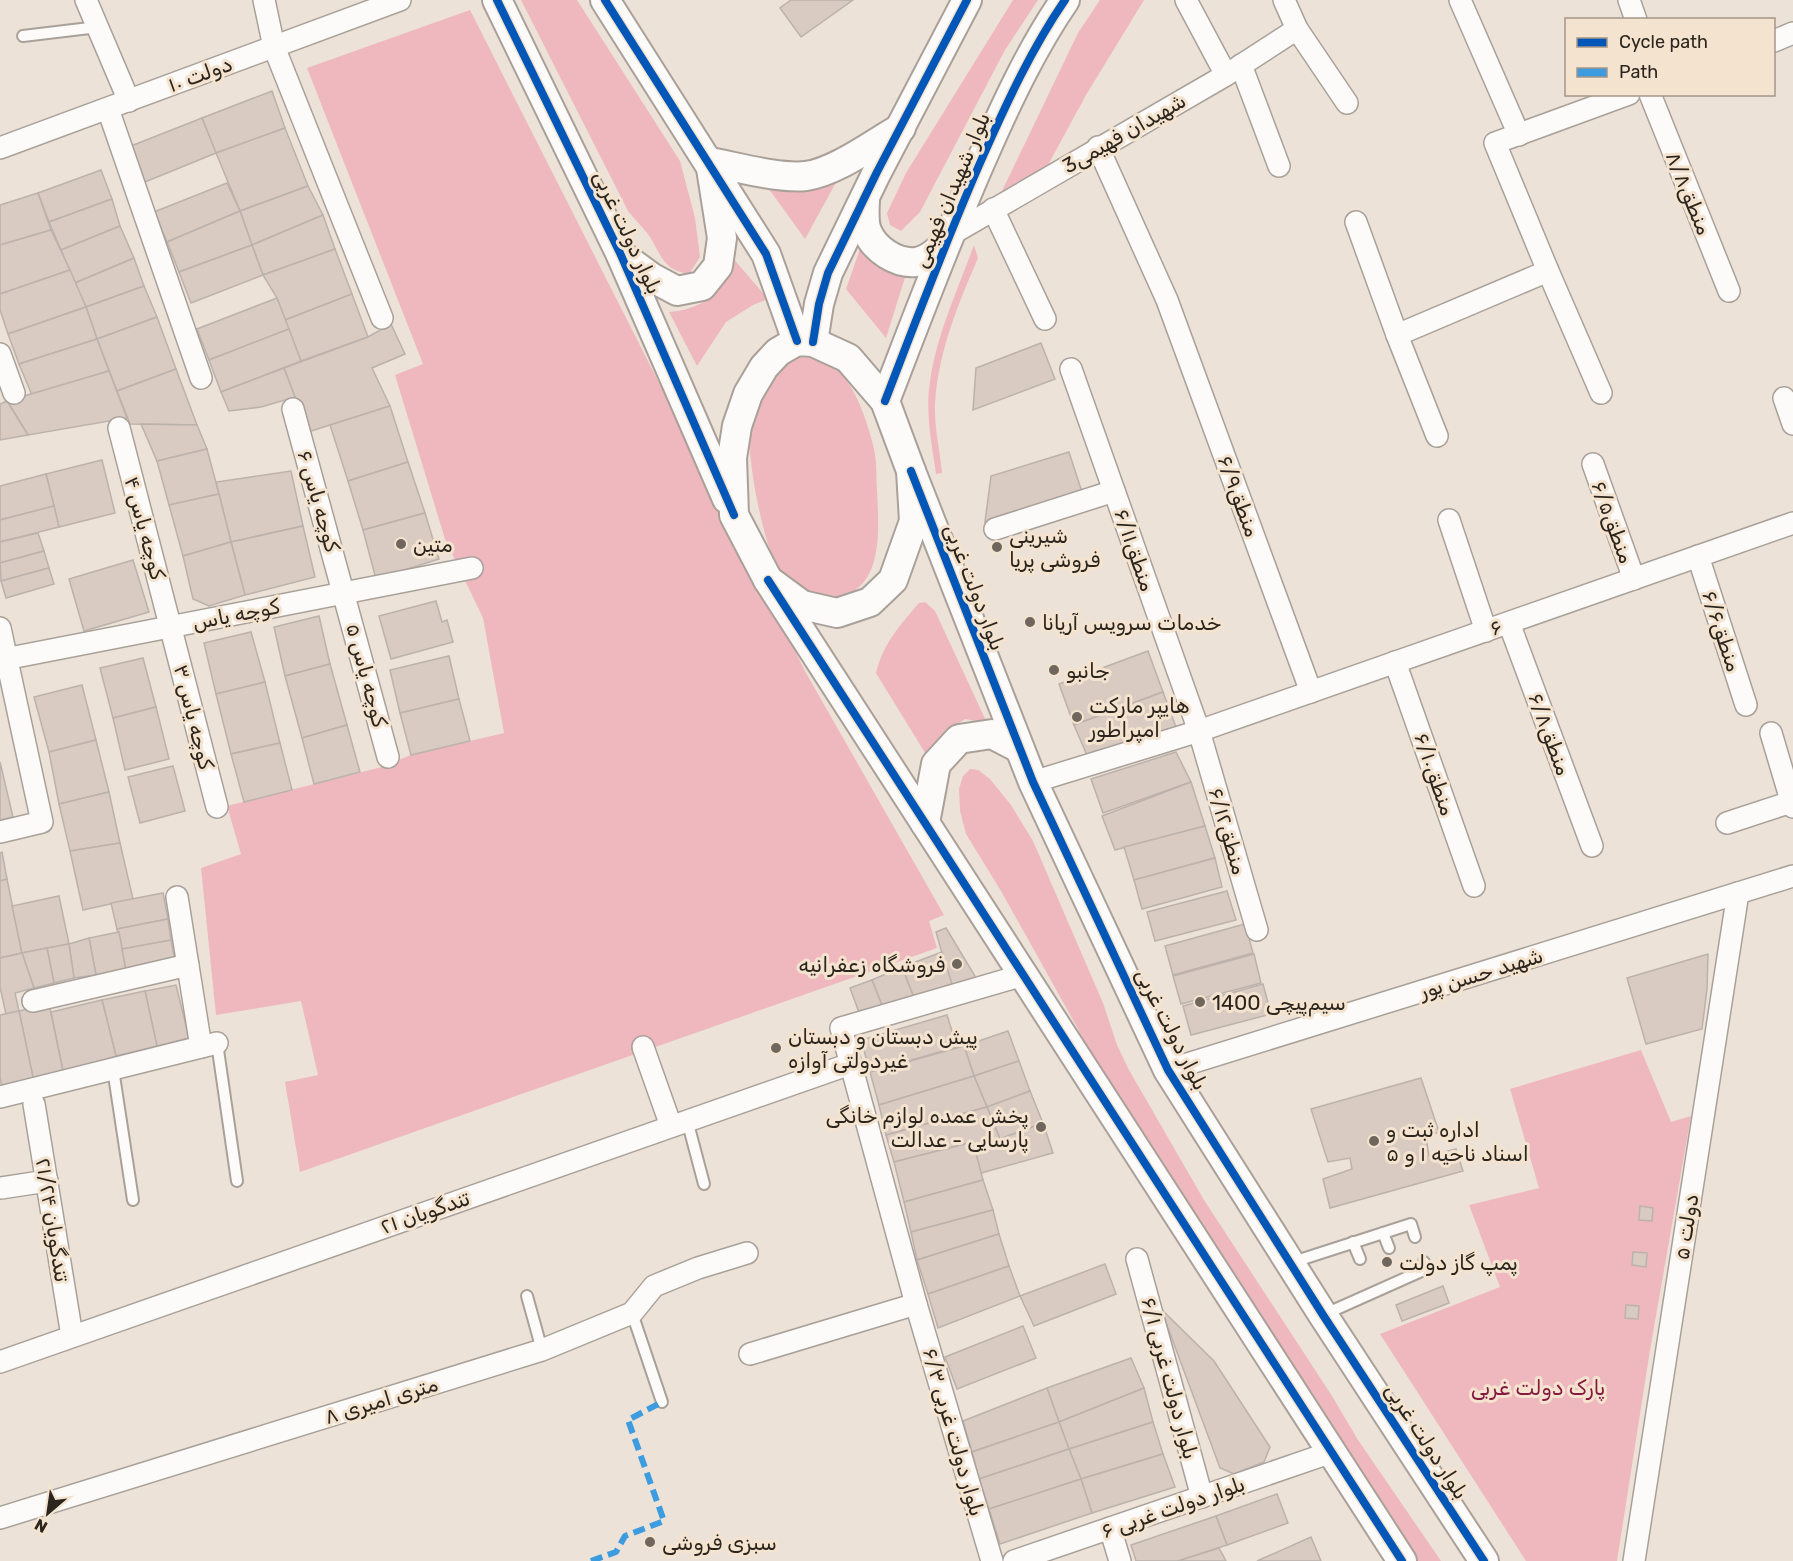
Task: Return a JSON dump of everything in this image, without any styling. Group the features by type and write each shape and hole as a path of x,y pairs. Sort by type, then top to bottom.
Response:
{"main road":[{"name":"بلوار دولت غربی","path":"497,0 620,253 734,515 768,580"},
{"path":"605,0 710,162 766,254 805,341"},
{"path":"805,341 828,273 967,0"},
{"name":"بلوار شهیدان فهیمی","path":"885,401 948,238 1003,112 1050,22 1065,0"},
{"path":"710,162 778,174 806,176 833,168 901,128"},
{"path":"620,253 651,277 677,291 702,285 718,266 722,238 710,162"},
{"path":"865,198 866,228 871,239 890,258 916,262 938,251 948,238"},
{"path":"734,515 732,458 737,426 748,394 764,367 778,352 805,341 848,358 885,401"},
{"name":"بلوار دولت غربی","path":"885,401 1033,782 1168,1070 1323,1316 1484,1561"},
{"path":"768,580 802,605 837,613 870,602 894,580 907,545 914,521 911,471"},
{"path":"768,580 1402,1561"},
{"path":"925,823 936,764 959,739 992,734 1019,748"}],"street":[{"path":"86,0 129,100"},
{"path":"264,0 274,48 382,318"},
{"name":"۱۰ دولت","path":"0,148 400,0"},
{"path":"1186,0 1234,70 1279,166"},
{"path":"1284,0 1297,29 1347,103"},
{"path":"1460,0 1519,135"},
{"path":"1629,0 1635,18"},
{"name":"3شهیدان فهیمی","path":"948,238 1098,147 1234,70 1297,29"},
{"path":"1775,40 1793,33"},
{"path":"1601,393 1495,143 1624,96"},
{"name":"منطق۸/۸","path":"1651,96 1729,291"},
{"path":"108,108 201,378"},
{"name":"منطق۶/۹","path":"1098,147 1167,300 1311,692"},
{"path":"993,209 1045,319"},
{"path":"1356,222 1396,335 1437,436"},
{"path":"1396,335 1548,271"},
{"path":"0,354 14,393"},
{"name":"منطق۶/۱۱","path":"1071,369 1199,731"},
{"path":"1784,398 1793,424"},
{"name":"کوچه یاس ۶","path":"293,409 345,593"},
{"name":"کوچه یاس ۴","path":"118,428 171,627"},
{"name":"منطق۶/۵","path":"1593,464 1634,579"},
{"path":"995,529 1114,491"},
{"path":"1449,520 1486,631"},
{"name":"۶","path":"1033,782 1199,731 1793,523"},
{"name":"منطق۶/۶","path":"1698,556 1746,705"},
{"name":"کوچه یاس","path":"4,659 472,567"},
{"name":"کوچه یاس ۵","path":"345,593 388,757"},
{"name":"منطق۶/۸","path":"1509,623 1592,846"},
{"path":"0,627 4,659 42,822 0,832"},
{"name":"کوچه یاس ۳","path":"171,627 217,807"},
{"name":"منطق۶/۱۰","path":"1395,662 1474,886"},
{"name":"منطق۶/۱۲","path":"1199,731 1257,930"},
{"path":"1727,823 1792,805 1771,733"},
{"name":"شهید حسن پور","path":"1168,1070 1793,876"},
{"name":"۵ دولت","path":"1634,1561 1738,893"},
{"path":"0,1097 209,1045 188,965 177,897"},
{"path":"33,1002 188,965"},
{"name":"بلوار دولت غربی ۶/۳","path":"992,1561 916,1304 841,1029 1023,975"},
{"path":"643,1047 679,1123"},
{"name":"۲۱ تندگویان","path":"0,1362 850,1064"},
{"name":"۲۱/۲۴ تندگویان","path":"34,1104 72,1336"},
{"path":"2,1188 47,1182"},
{"name":"۸ متری امیری","path":"0,1518 542,1350 632,1313 654,1286 698,1268 747,1253"},
{"name":"بلوار دولت غربی ۶/۱","path":"1137,1259 1202,1497"},
{"path":"750,1354 916,1304"},
{"name":"بلوار دولت غربی ۶","path":"1014,1561 1332,1452"},
{"path":"1110,1528 1120,1561"}],"lane":[{"path":"23,36 98,27"},
{"path":"209,1045 237,1182"},
{"path":"113,1069 133,1200"},
{"path":"679,1123 704,1184"},
{"path":"1290,1263 1411,1224 1415,1238"},
{"path":"1383,1233 1389,1248"},
{"path":"1353,1242 1360,1259"},
{"path":"1323,1316 1371,1288 1400,1276 1426,1269 1424,1262"},
{"path":"527,1296 542,1350"},
{"path":"632,1313 662,1402"}],"green space":[{"path":"521,0 577,0 680,161 695,218 700,257 689,274 674,269 665,262 648,234 628,211"},
{"path":"1013,0 1038,0 1005,50 920,212 901,231 890,225 887,213 906,173"},
{"path":"1100,0 1144,0 1086,95 1048,165 1002,191 1078,33"},
{"path":"470,10 806,673 944,915 929,921 937,948 300,1172 285,1082 318,1075 301,1001 216,1015 201,868 241,854 227,806 382,767 411,755 504,733 483,618 445,539 395,375 423,364 307,68"},
{"path":"839,177 805,239 769,189 799,189"},
{"path":"974,245 978,258 950,329 940,366 935,421 942,473 936,474 929,416 930,382 942,330"},
{"path":"725,249 768,299 753,305 726,322 697,366 669,312 694,307 714,293 722,278"},
{"path":"860,249 875,263 907,271 886,338 846,289"},
{"path":"800,357 827,363 847,380 864,415 876,464 878,527 876,554 872,566 867,577 856,590 829,600 818,601 798,589 780,574 773,560 761,517 749,442 749,422 754,403 784,361"},
{"path":"925,602 935,611 987,723 965,719 945,733 927,756 876,673 893,635 919,603"},
{"path":"970,769 978,770 990,779 1011,805 1033,841 1103,1003 1117,1045 1204,1200 1332,1396 1358,1440 1441,1561 1410,1561 1116,1106 1077,1027 1001,891 966,834 960,811 959,789 963,776"},
{"name":"پارک دولت غربی","path":"1641,1050 1671,1122 1691,1116 1650,1350 1617,1561 1526,1561 1380,1334 1500,1287 1469,1205 1539,1188 1510,1089"}],"building":[{"path":"791,0 853,0 801,37 780,8"},
{"path":"272,91 285,128 216,153 202,118"},
{"path":"202,118 216,153 145,182 131,146"},
{"path":"285,128 308,186 240,211 216,153"},
{"path":"101,170 112,199 49,222 38,193"},
{"path":"227,183 240,211 167,242 154,212"},
{"path":"308,186 323,215 252,245 240,211"},
{"path":"38,193 51,230 0,245 0,205"},
{"path":"112,199 120,226 61,250 49,222"},
{"path":"240,211 252,245 179,272 167,242"},
{"path":"323,215 335,249 263,275 252,245"},
{"path":"120,226 134,258 75,283 61,250"},
{"path":"51,230 70,270 0,294 0,245"},
{"path":"252,245 263,275 191,303 179,272"},
{"path":"335,249 352,294 285,320 277,298 263,275"},
{"path":"134,258 144,286 86,307 75,283"},
{"path":"70,270 86,307 8,334 0,310 0,294"},
{"path":"144,286 157,317 97,339 86,307"},
{"path":"352,294 368,337 301,361 285,320"},
{"path":"277,298 289,329 209,360 197,329"},
{"path":"86,307 97,339 19,364 8,334"},
{"path":"157,317 176,369 117,391 97,339"},
{"path":"391,324 405,354 372,368 390,406 308,432 284,368 368,337"},
{"path":"289,329 301,361 221,392 209,360"},
{"path":"97,339 109,371 32,395 19,364"},
{"path":"1041,343 1055,379 973,410 976,368"},
{"path":"284,368 295,397 261,407 229,411 221,392"},
{"path":"176,369 197,425 130,424 117,391"},
{"path":"109,371 127,418 28,435 7,401"},
{"path":"7,401 28,435 0,440 0,404"},
{"path":"390,406 408,462 348,481 330,425"},
{"path":"141,424 197,425 207,449 157,461"},
{"path":"207,449 219,494 169,505 157,461"},
{"path":"1069,452 1082,492 985,522 991,476"},
{"path":"102,460 115,513 59,527 46,474"},
{"path":"408,462 425,513 363,530 348,481"},
{"path":"291,471 303,526 231,542 216,482"},
{"path":"46,474 54,506 0,520 0,486"},
{"path":"219,494 231,542 183,556 169,505"},
{"path":"54,506 59,527 0,542 0,520"},
{"name":"متین","path":"425,513 439,559 376,579 363,530"},
{"path":"303,526 315,577 245,595 231,542"},
{"path":"38,533 44,551 0,563 0,542"},
{"path":"231,542 245,595 209,606 193,599 183,556"},
{"path":"44,551 49,568 1,581 0,563"},
{"path":"133,560 149,612 84,631 69,579"},
{"path":"49,568 54,584 6,598 1,581"},
{"path":"436,601 442,622 447,620 453,642 391,659 379,616"},
{"path":"319,616 330,664 285,676 274,627"},
{"path":"251,632 265,682 216,694 204,643"},
{"path":"1148,651 1163,692 1074,725 1059,684"},
{"path":"449,656 459,699 400,713 390,670"},
{"path":"143,658 156,707 113,718 100,668"},
{"path":"330,664 347,725 302,738 285,676"},
{"path":"265,682 280,743 231,754 216,694"},
{"path":"82,685 96,740 49,752 34,697"},
{"path":"1163,692 1176,727 1089,760 1074,725"},
{"path":"459,699 470,741 411,755 400,713"},
{"path":"156,707 169,759 125,770 113,718"},
{"path":"347,725 360,772 314,784 302,738"},
{"path":"96,740 109,792 59,804 49,752"},
{"path":"280,743 292,790 244,802 231,754"},
{"path":"1176,752 1191,782 1103,813 1091,779"},
{"path":"0,762 13,817 0,820"},
{"path":"173,766 185,811 140,823 128,777"},
{"path":"1191,782 1205,826 1115,850 1102,816"},
{"path":"109,792 120,843 70,851 59,804"},
{"path":"1205,826 1215,858 1134,880 1124,847"},
{"path":"120,843 133,899 83,910 70,851"},
{"path":"2,852 7,879 0,881 0,853"},
{"path":"1215,858 1222,887 1142,909 1134,880"},
{"path":"7,879 22,953 0,958 0,881"},
{"path":"1227,891 1236,920 1155,941 1147,912"},
{"path":"163,893 168,919 117,929 111,903"},
{"path":"59,896 69,944 22,953 12,906"},
{"path":"168,919 171,940 122,949 117,929"},
{"path":"1245,924 1253,953 1173,975 1165,946"},
{"name":"فروشگاه زعفرانیه","path":"946,928 975,976 971,987 953,992 936,932"},
{"path":"119,932 126,970 96,975 89,938"},
{"path":"89,938 96,975 74,978 69,944"},
{"path":"171,940 175,961 126,970 122,949"},
{"path":"69,944 74,978 54,983 47,948"},
{"path":"47,948 54,983 34,988 22,953"},
{"path":"942,952 952,984 914,998 902,967"},
{"path":"22,953 34,988 15,993 19,1011 6,1014 0,987 0,958"},
{"path":"1254,954 1261,983 1181,1004 1173,976"},
{"path":"1708,954 1702,1029 1646,1044 1627,978"},
{"path":"902,967 914,998 883,1008 872,980"},
{"path":"872,980 883,1008 861,1018 850,988"},
{"path":"1263,984 1271,1014 1191,1035 1183,1006"},
{"path":"176,985 189,1038 157,1046 145,991"},
{"path":"145,991 157,1046 116,1056 102,1000"},
{"path":"102,1000 116,1056 64,1076 51,1012"},
{"path":"49,1004 64,1076 34,1082 19,1011"},
{"path":"19,1011 34,1082 2,1089 0,1015"},
{"path":"947,1015 957,1047 870,1072 861,1040"},
{"path":"1008,1031 1019,1061 974,1076 964,1046"},
{"path":"964,1046 974,1076 879,1105 870,1072"},
{"path":"1019,1061 1030,1091 987,1107 974,1076"},
{"path":"974,1076 987,1107 886,1135 879,1105"},
{"name":"اداره ثبت و اسناد ناحیه ۱ و ۵","path":"1421,1078 1439,1132 1426,1137 1429,1156 1456,1149 1463,1171 1330,1208 1323,1179 1352,1169 1350,1158 1328,1162 1311,1109"},
{"path":"1030,1091 1043,1123 1000,1139 987,1107"},
{"path":"987,1107 1000,1139 973,1145 973,1142 894,1162 886,1135"},
{"path":"1043,1123 1053,1153 981,1173 973,1145 1000,1139"},
{"path":"973,1142 983,1180 904,1202 894,1162"},
{"path":"983,1180 993,1210 911,1232 904,1202"},
{"path":"1640,1206 1653,1208 1652,1221 1639,1220"},
{"path":"993,1210 999,1234 917,1260 911,1232"},
{"path":"999,1234 1009,1266 928,1294 917,1260"},
{"path":"1633,1252 1647,1253 1646,1267 1632,1265"},
{"path":"1105,1264 1116,1294 1034,1326 1020,1296"},
{"path":"1009,1266 1020,1296 938,1328 928,1294"},
{"path":"1443,1286 1449,1303 1402,1321 1396,1305"},
{"path":"1626,1305 1639,1306 1638,1319 1625,1318"},
{"path":"1161,1309 1214,1361 1270,1447 1264,1462 1234,1474 1220,1468"},
{"path":"1023,1326 1036,1358 957,1389 945,1357"},
{"path":"1131,1358 1144,1388 1059,1422 1047,1388"},
{"path":"1047,1388 1059,1422 972,1452 963,1421"},
{"path":"1144,1388 1153,1422 1069,1449 1059,1422"},
{"path":"1059,1422 1069,1449 979,1479 972,1452"},
{"path":"1153,1422 1163,1454 1081,1479 1069,1449"},
{"path":"1069,1449 1081,1479 989,1509 979,1479"},
{"path":"1163,1454 1175,1487 1092,1513 1081,1479"},
{"path":"1081,1479 1092,1513 1000,1544 989,1509"},
{"path":"1277,1494 1288,1523 1227,1545 1216,1516"},
{"path":"1216,1516 1227,1545 1178,1561 1136,1561 1131,1545"},
{"path":"1311,1537 1321,1561 1257,1561"},
{"path":"1219,1548 1226,1561 1178,1561"}],"marked path":[{"path":"591,1561 616,1552 625,1536 664,1521 628,1420 662,1402"}],"cycle path":[{"path":"497,0 620,253 734,515"},
{"path":"605,0 766,254 797,341"},
{"path":"813,342 819,304 828,273 877,172 967,0"},
{"path":"885,401 945,246 993,134 1031,56 1065,0"},
{"path":"911,471 1033,782 1168,1070 1323,1315 1484,1561"},
{"path":"768,580 1402,1561"}],"place":[{"name":"متین","path":"401,544"},
{"name":"شیرینی فروشی پریا","path":"997,547"},
{"name":"خدمات سرویس آریانا","path":"1030,622"},
{"name":"جانبو","path":"1054,670"},
{"name":"هایپر مارکت امپراطور","path":"1077,717"},
{"name":"فروشگاه زعفرانیه","path":"957,964"},
{"name":"سیم‌پیچی 1400","path":"1200,1002"},
{"name":"پیش دبستان و دبستان غیردولتی آوازه","path":"776,1048"},
{"name":"پخش عمده لوازم خانگی پارسایی - عدالت","path":"1041,1127"},
{"name":"اداره ثبت و اسناد ناحیه ۱ و ۵","path":"1374,1141"},
{"name":"پمپ گاز دولت","path":"1387,1262"},
{"name":"سبزی فروشی","path":"650,1542"}]}
